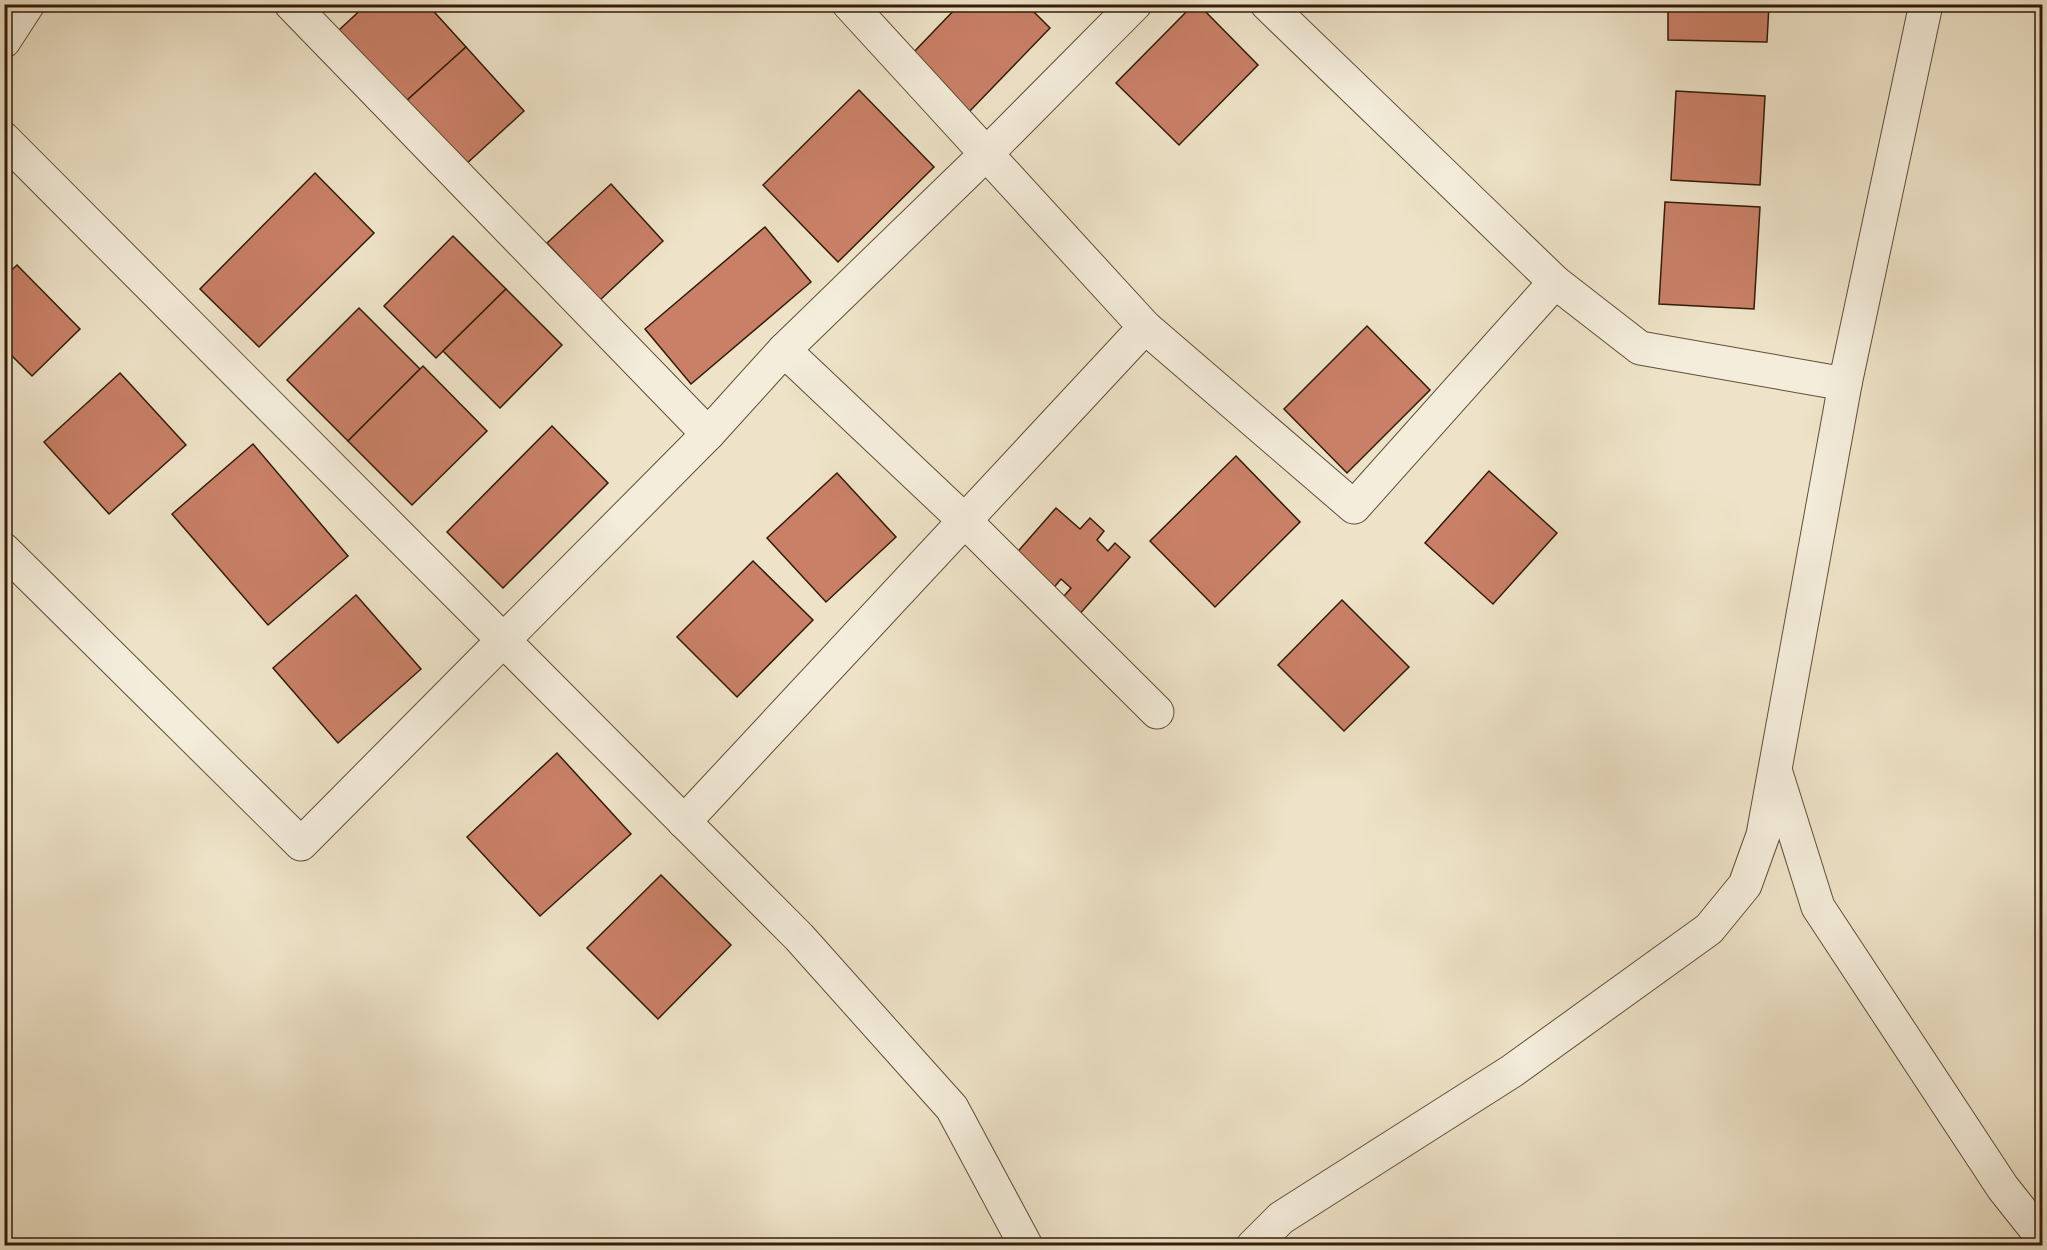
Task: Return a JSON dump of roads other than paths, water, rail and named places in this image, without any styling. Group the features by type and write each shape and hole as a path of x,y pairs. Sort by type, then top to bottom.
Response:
{"street":[{"path":"4,41 28,4"},
{"path":"291,4 708,434"},
{"path":"849,4 1145,327 1354,507 1555,282"},
{"path":"4,550 301,844 708,434 784,350 986,154 1135,4"},
{"path":"1267,4 1555,282 1640,348 1845,384"},
{"path":"1253,1245 1281,1218 1512,1071 1709,929 1745,885 1762,835 1845,384 1926,4"},
{"path":"4,139 799,937 952,1108 1026,1245"},
{"path":"684,822 966,522 1145,327"},
{"path":"784,350 966,522 1157,712"},
{"path":"1775,769 1818,907 2003,1188 2043,1237"}]}
